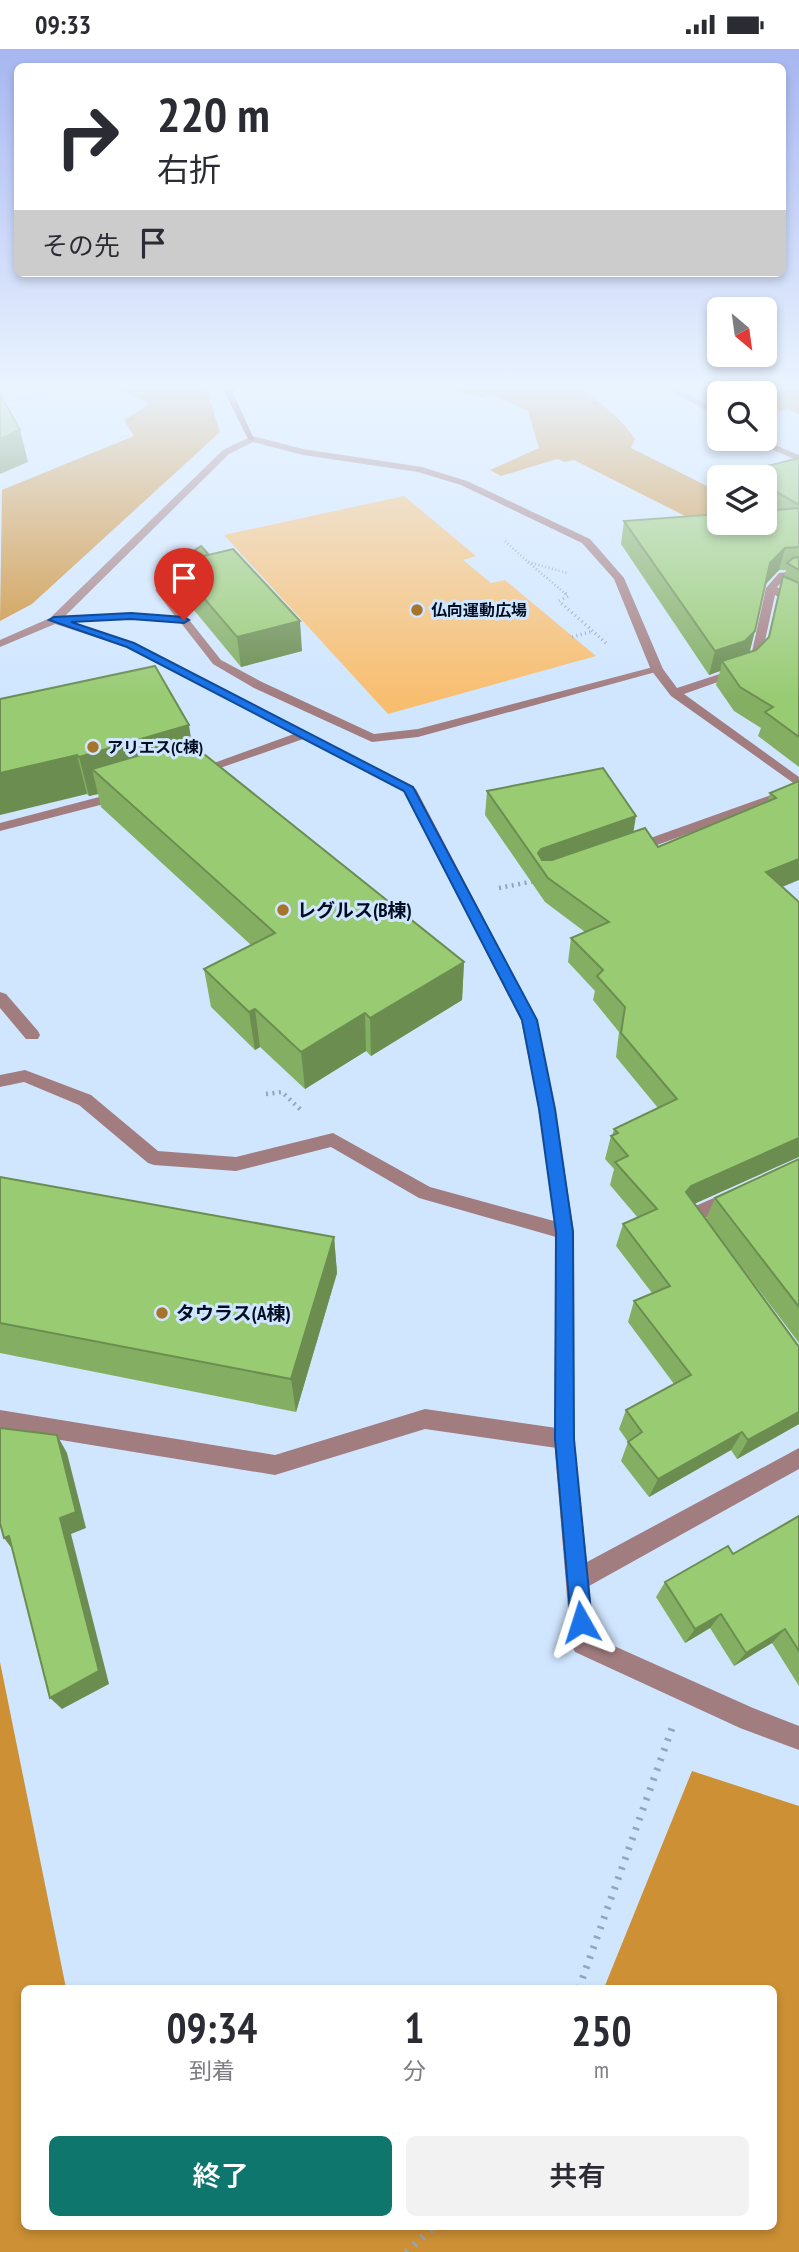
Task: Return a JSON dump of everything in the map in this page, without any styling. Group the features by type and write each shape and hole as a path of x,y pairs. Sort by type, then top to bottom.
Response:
{"street":[{"path":"54,620 186,491"},
{"path":"481,491 586,541 619,579 657,670 675,693 799,783"},
{"path":"675,693 746,669 757,657 771,588 783,575 799,574"},
{"path":"210,579 160,590 217,662 258,685 372,738 418,733 657,670"},
{"path":"771,588 799,605"},
{"path":"0,643 54,620 131,616 184,620"},
{"path":"54,620 130,645 409,789 529,1020 547,1109 565,1232 564,1439 583,1644 749,1719 799,1738"},
{"path":"180,777 302,735"},
{"path":"0,827 141,789"},
{"path":"622,853 799,789"},
{"path":"0,998 32,1035"},
{"path":"0,1081 24,1076 85,1100 154,1158 236,1164 333,1140 425,1193 565,1232"},
{"path":"706,1237 690,1216 751,1188"},
{"path":"0,1420 275,1465 425,1419 564,1439"},
{"path":"577,1580 799,1458"}],"path":[{"path":"528,562 568,596 559,601 623,658 627,678"},
{"path":"572,637 593,631"},
{"path":"580,1985 685,1690"},
{"path":"406,2252 431,2230"}],"shaded area":[{"path":"2,491 156,491 32,604 0,621"},
{"path":"635,491 707,491 707,527"},
{"name":"仏向運動広場","path":"404,496 476,556 463,560 491,583 505,580 596,656 388,714 224,535"},
{"path":"0,1662 65,1985 21,1985 21,2230 777,2230 777,1985 605,1985 692,1771 799,1806 799,2252 0,2252"}],"building":[{"path":"777,491 799,491 799,505 777,492"},
{"path":"799,508 799,547 785,548 770,563 755,631 745,641 715,651 624,521 707,515 707,535 777,535 777,510"},
{"path":"201,546 209,555 177,562"},
{"path":"233,549 300,621 237,637 174,563"},
{"path":"799,557 799,570 787,563 793,558"},
{"path":"783,576 799,583 799,737 765,712 773,707 740,687 722,661 756,650 769,637"},
{"path":"155,666 189,725 79,757 77,755 0,773 0,699"},
{"path":"196,739 204,754 464,962 370,1018 365,1013 301,1052 255,1009 249,1012 204,969 275,933 92,769"},
{"path":"603,768 636,816 541,849 538,853 542,860 552,860 645,828 658,847 776,798 770,793 799,781 799,859 766,872 799,902 799,1138 691,1186 686,1192 799,1347 799,1412 748,1440 742,1432 658,1479 628,1442 642,1432 626,1410 691,1375 634,1301 670,1286 623,1224 657,1209 615,1162 628,1156 611,1136 618,1133 614,1129 677,1099 621,1033 625,1007 597,976 603,970 571,938 609,922 548,878 487,791"},
{"path":"799,1159 799,1307 715,1198"},
{"name":"タウラス(A棟)","path":"0,1177 334,1237 291,1379 0,1323"},
{"path":"0,1428 57,1435 76,1512 60,1518 99,1671 50,1698 9,1536 4,1538 0,1523"},
{"path":"799,1516 799,1651 785,1629 746,1653 721,1614 695,1629 665,1582 728,1546 733,1554"}],"place":[{"name":"仏向運動広場","path":"417,610"},
{"name":"アリエス(C棟)","path":"93,747"},
{"name":"レグルス(B棟)","path":"283,910"},
{"name":"タウラス(A棟)","path":"162,1313"}],"route":[{"path":"184,620 131,616 54,620 130,645 409,789 529,1020 547,1109 565,1232 564,1439 581,1622"}]}
